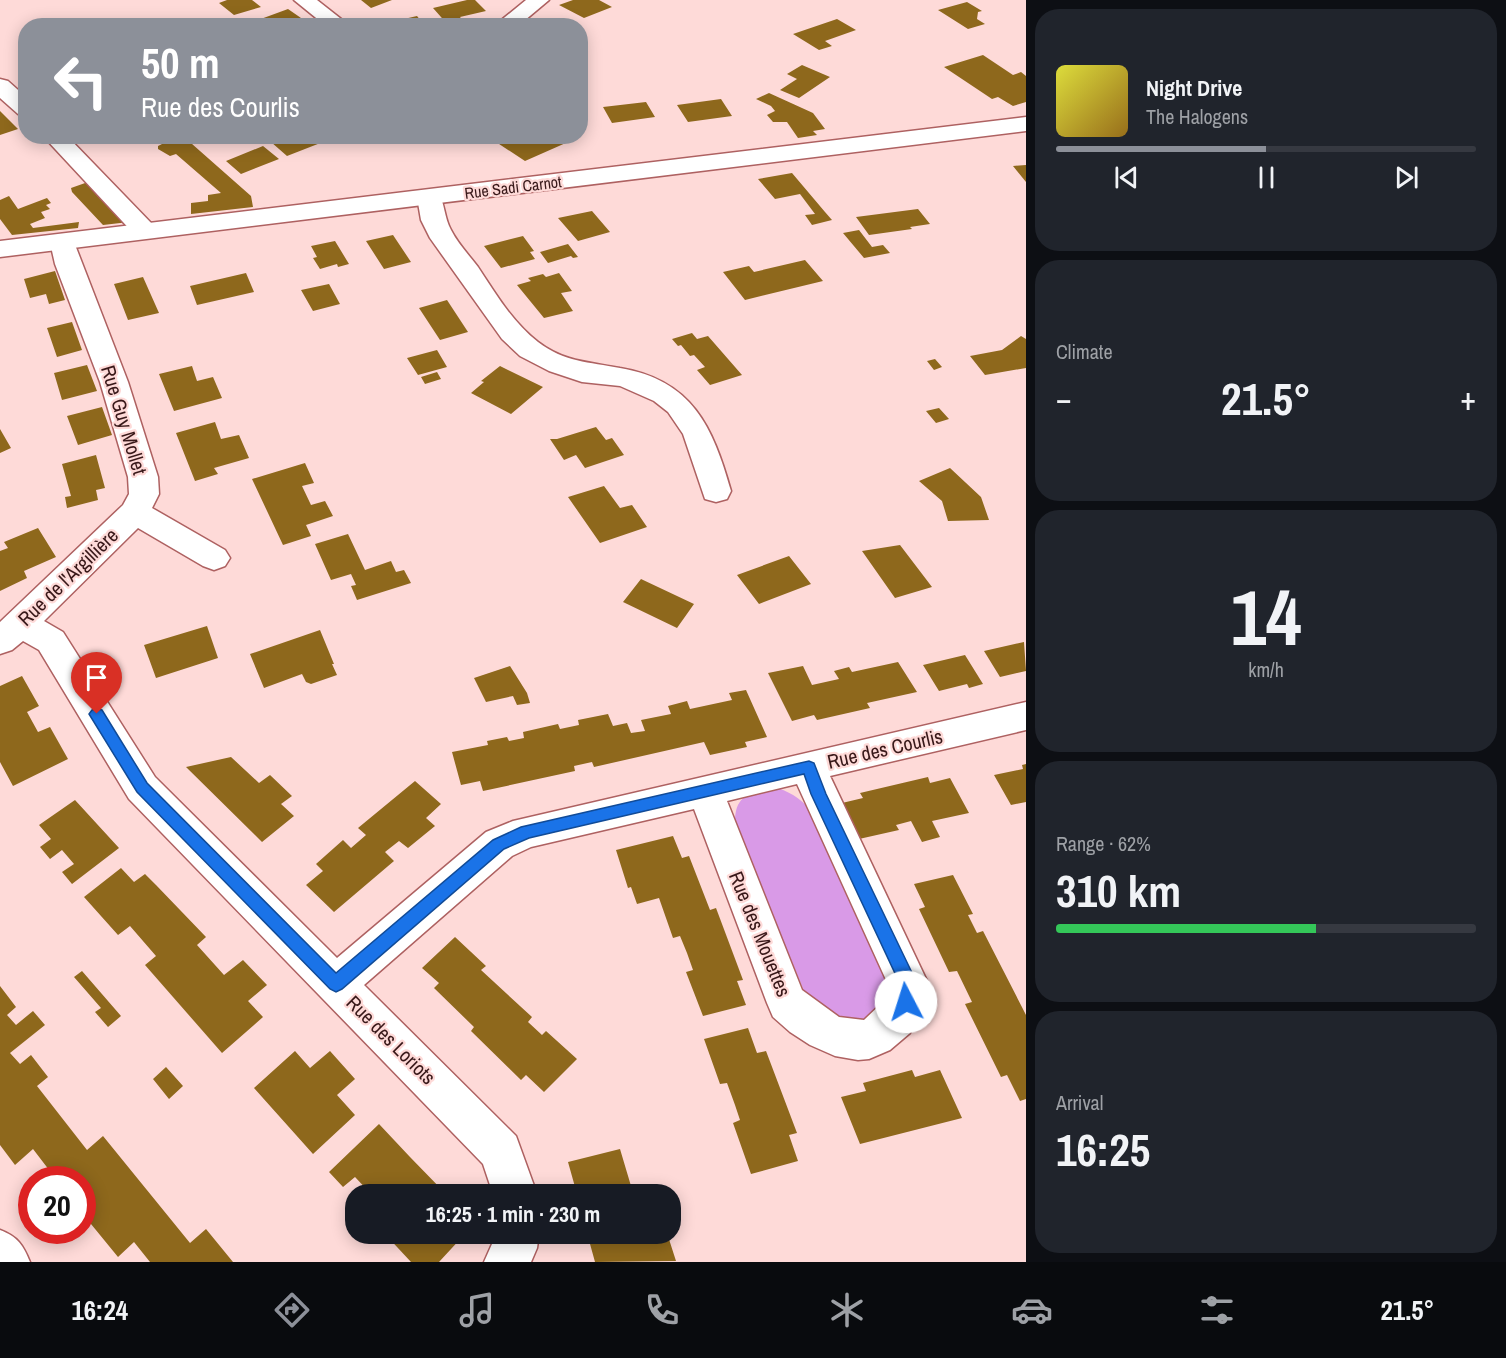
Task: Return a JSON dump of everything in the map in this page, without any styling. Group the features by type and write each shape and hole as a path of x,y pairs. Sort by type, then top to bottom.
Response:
{"street":[{"path":"304,0 329,18"},
{"path":"515,18 539,0"},
{"path":"0,86 18,102"},
{"name":"Rue Sadi Carnot","path":"0,249 1026,124"},
{"path":"62,144 145,231"},
{"path":"429,197 436,231 455,253 505,327 531,351 576,372 626,378 665,393 690,419 704,443 716,491"},
{"name":"Rue Guy Mollet","path":"63,242 68,264 114,382 143,477 144,494 135,512"},
{"path":"135,512 214,558"},
{"name":"Rue de l'Argillière","path":"10,632 135,512"},
{"name":"Rue des Loriots","path":"10,632 51,641 142,788 501,1151 512,1184"},
{"name":"Rue des Courlis","path":"336,984 499,844 526,832 1026,716"},
{"name":"Rue des Mouettes","path":"705,790 787,1004 807,1022 830,1033 849,1039 870,1039 897,1020 906,1002 907,981 819,794 809,767"},
{"path":"507,1262 515,1244"},
{"path":"0,1253 7,1262"}],"shaded area":[{"path":"778,788 798,798 814,815 888,981 889,999 867,1022 844,1023 809,1003 735,825 735,814 741,800 752,793"}],"building":[{"path":"227,0 252,0 261,7 234,15 219,3"},
{"path":"361,0 392,0 371,8"},
{"path":"475,0 486,11 461,18 442,18 433,8"},
{"path":"573,0 599,0 612,7 584,18 559,5"},
{"path":"967,2 982,11 978,12 977,19 985,24 968,29 938,10"},
{"path":"288,9 301,18 264,18"},
{"path":"837,19 856,30 825,41 832,46 819,50 793,34"},
{"path":"983,55 1013,75 1021,72 1026,76 1026,102 1013,106 998,97 992,99 944,67"},
{"path":"802,65 830,77 799,98 780,90 797,79 787,74"},
{"path":"769,93 813,113 825,129 813,131 817,135 798,138 787,122 773,122 767,115 775,111 771,106 756,99"},
{"path":"721,99 732,116 688,122 677,105"},
{"path":"646,102 655,117 612,123 603,107"},
{"path":"0,111 18,129 0,135"},
{"path":"192,144 251,196 253,207 191,214 191,203 208,201 208,195 221,193 176,154 170,156 158,149 158,146"},
{"path":"273,144 318,144 287,156"},
{"path":"499,144 563,144 525,161"},
{"path":"263,146 279,159 241,174 226,161"},
{"path":"1026,165 1026,182 1013,166"},
{"path":"792,173 832,220 812,225 805,215 815,214 800,194 775,199 758,179"},
{"path":"88,182 129,222 103,225 72,192 71,188"},
{"path":"9,196 18,209 47,198 51,203 46,205 50,209 41,212 45,218 30,224 33,228 79,222 78,228 12,235 0,219 0,200"},
{"path":"918,209 930,224 869,235 856,217"},
{"path":"592,211 610,232 578,241 558,218"},
{"path":"859,230 872,247 883,245 890,253 864,258 843,233"},
{"path":"393,235 411,262 384,269 366,241"},
{"path":"523,236 534,251 530,252 535,259 501,268 484,246"},
{"path":"335,241 349,264 338,267 337,264 320,269 313,258 317,257 311,246"},
{"path":"568,244 578,257 571,256 548,263 540,252"},
{"path":"805,260 823,281 745,300 723,272 749,266 754,272"},
{"path":"55,271 65,300 49,304 46,294 30,298 24,279"},
{"path":"246,273 254,292 197,305 190,286"},
{"path":"559,273 572,291 561,293 573,311 544,318 517,285 531,281 528,278 543,274 546,277"},
{"path":"143,277 159,313 128,320 114,284"},
{"path":"329,284 340,304 313,311 301,290"},
{"path":"447,300 468,332 440,340 419,308"},
{"path":"72,322 82,350 57,357 47,328"},
{"path":"692,333 697,339 708,336 742,375 710,385 697,370 705,367 694,355 690,356 681,345 678,346 672,339"},
{"path":"1021,336 1026,339 1026,368 985,375 970,356 1002,350"},
{"path":"437,350 447,367 418,375 407,358"},
{"path":"935,359 942,367 934,370 927,361"},
{"path":"87,365 97,391 62,400 54,373"},
{"path":"192,366 197,381 213,377 222,398 174,411 159,374"},
{"path":"500,366 543,387 511,414 471,393 484,382 481,381"},
{"path":"437,372 441,379 425,384 421,377"},
{"path":"102,407 112,435 78,445 67,416"},
{"path":"939,408 949,419 936,423 926,411"},
{"path":"215,422 221,439 239,435 249,458 214,468 218,474 195,481 176,433"},
{"path":"596,427 606,440 612,438 624,455 585,468 576,455 564,460 550,439 557,439"},
{"path":"0,429 11,448 0,453"},
{"path":"96,455 105,488 96,490 98,500 67,508 65,497 71,496 62,464"},
{"path":"305,463 314,483 302,486 311,505 325,501 333,516 306,525 311,536 283,545 252,479"},
{"path":"950,468 981,497 989,520 948,521 942,501 919,481"},
{"path":"604,486 620,508 632,505 647,527 600,543 568,497"},
{"path":"38,528 56,557 24,571 27,578 0,591 0,551 8,548 4,542"},
{"path":"348,534 365,570 391,561 396,572 404,570 411,583 357,600 351,586 356,585 351,574 331,580 315,544"},
{"path":"900,545 932,587 895,598 862,551"},
{"path":"789,556 811,584 759,604 737,575"},
{"path":"641,579 694,604 677,628 623,602"},
{"path":"207,626 218,658 156,678 144,645"},
{"path":"320,630 337,675 311,684 306,682 302,674 264,688 250,654"},
{"path":"1024,642 1026,671 1000,677 984,651"},
{"path":"965,655 983,684 969,688 967,684 939,691 923,665"},
{"path":"898,662 917,692 867,703 870,708 817,720 814,715 792,721 768,673 803,666 812,685 839,679 834,671 849,667 852,672"},
{"path":"510,666 527,693 530,703 517,705 513,696 486,702 474,678"},
{"path":"22,676 39,706 27,712 38,732 50,727 68,759 13,786 0,762 0,686"},
{"path":"746,690 767,737 745,742 747,747 710,755 704,742 594,767 592,762 574,766 575,771 483,791 480,781 461,785 452,752 488,745 487,741 507,737 509,741 524,738 523,732 558,724 560,729 579,725 578,720 608,714 613,726 627,723 631,733 645,731 641,720 671,714 668,706 687,701 690,709 732,700 729,693"},
{"path":"231,757 259,783 270,775 292,796 281,804 294,816 262,842 186,767"},
{"path":"1026,764 1026,802 1011,805 994,775 1023,769 1022,765"},
{"path":"928,777 930,783 950,778 969,813 932,821 940,837 922,842 911,821 896,825 899,830 859,839 842,803 863,798 860,793"},
{"path":"415,781 441,804 426,818 435,826 408,848 399,841 385,852 394,861 334,912 306,885 323,871 316,864 343,840 351,848 366,835 358,828"},
{"path":"75,800 119,848 72,884 62,872 74,864 62,850 50,859 40,847 51,839 39,825"},
{"path":"673,836 682,858 689,856 710,910 716,908 743,980 737,981 746,1005 703,1016 686,972 693,970 687,953 680,936 673,938 659,898 637,904 631,887 628,888 616,850"},
{"path":"121,868 134,882 145,874 156,885 206,937 197,945 224,975 243,960 267,985 248,1001 263,1017 222,1053 145,965 156,956 130,926 118,935 84,897"},
{"path":"953,875 973,914 968,915 977,933 983,931 1026,1015 1026,1099 1020,1101 1007,1075 1001,1077 965,1004 972,1002 957,971 949,972 919,909 925,907 914,884"},
{"path":"455,937 486,966 481,970 532,1017 528,1022 542,1035 546,1031 577,1059 544,1092 526,1075 521,1080 471,1031 474,1027 434,988 439,983 422,968"},
{"path":"82,971 121,1016 108,1027 95,1012 101,1008 74,977"},
{"path":"0,986 16,1007 7,1015 16,1025 33,1011 45,1025 10,1053 20,1064 31,1055 48,1077 37,1086 87,1150 103,1136 190,1243 206,1229 233,1262 150,1262 134,1242 118,1257 96,1230 96,1166 46,1166 33,1149 15,1165 0,1145"},
{"path":"748,1028 757,1053 766,1051 797,1133 789,1135 798,1161 751,1174 733,1123 740,1120 735,1105 727,1083 720,1084 704,1039"},
{"path":"295,1051 310,1068 330,1051 355,1079 337,1095 355,1115 313,1154 254,1088"},
{"path":"166,1067 183,1086 169,1099 153,1079"},
{"path":"912,1070 915,1077 940,1070 962,1118 860,1144 841,1097 866,1091 863,1083"},
{"path":"379,1124 436,1184 362,1184 355,1177 343,1187 329,1172"},
{"path":"620,1149 630,1184 574,1184 568,1162"},
{"path":"394,1244 456,1244 439,1262 411,1262"},
{"path":"590,1244 671,1244 676,1261 595,1262"}],"route":[{"path":"97,714 142,788 336,984 499,844 526,832 809,767 819,794 907,981 906,1002"}]}
